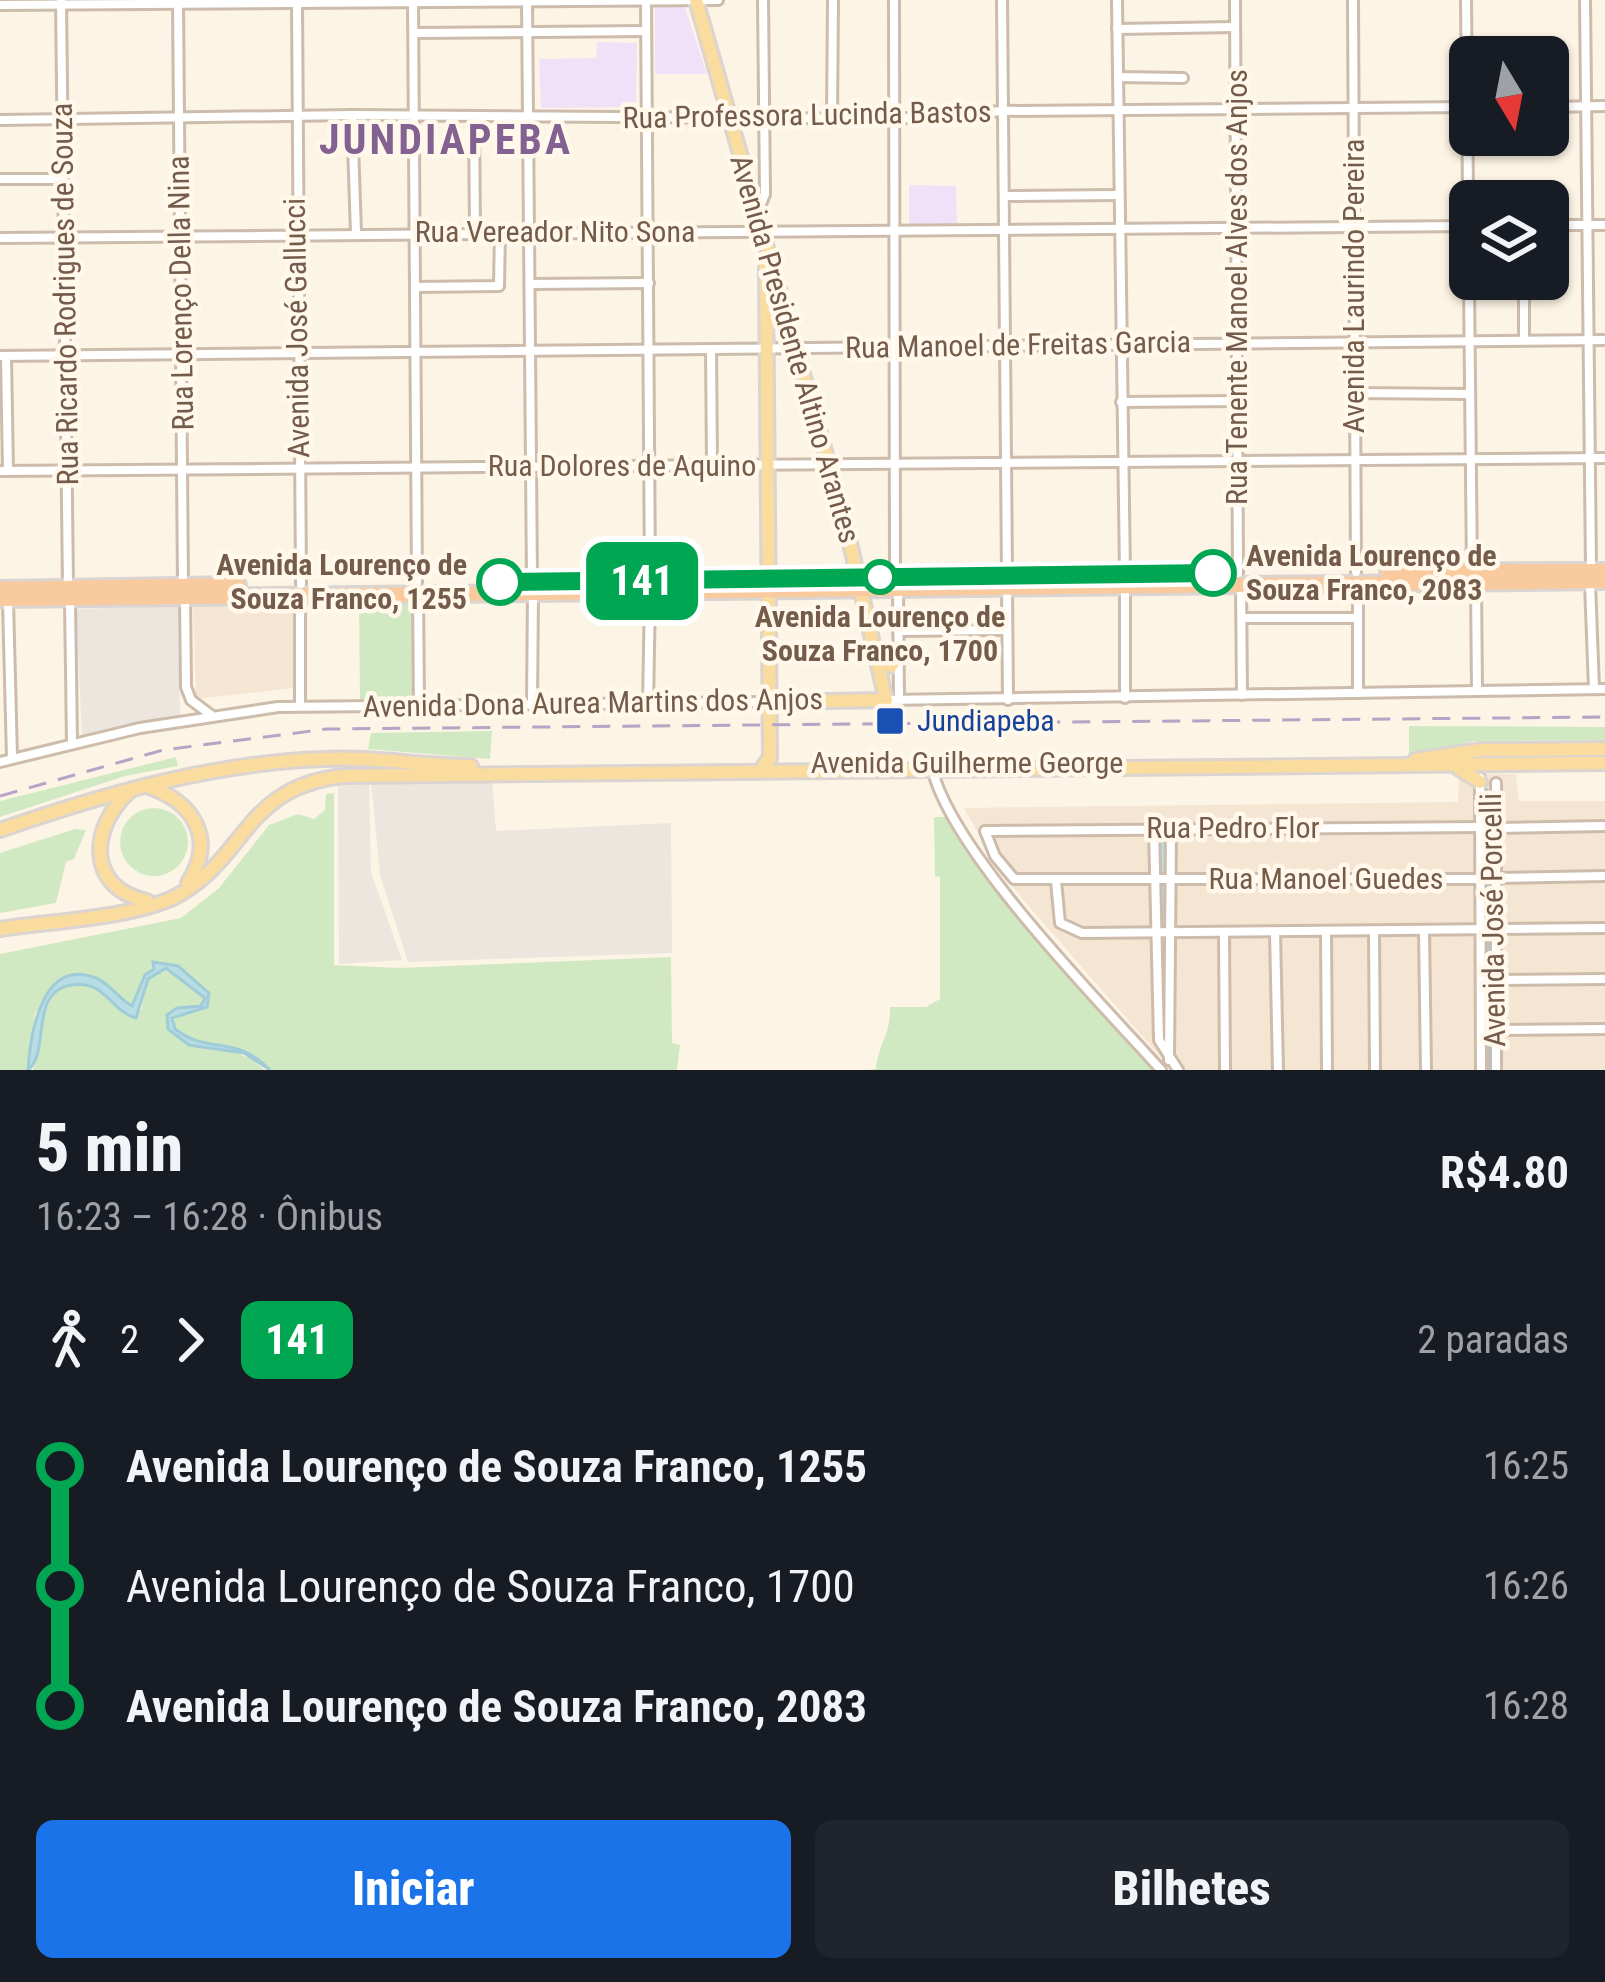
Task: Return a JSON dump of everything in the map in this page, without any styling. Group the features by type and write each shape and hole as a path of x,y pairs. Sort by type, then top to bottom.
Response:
{"highway":[{"path":"3,596 417,586 1598,576"}],"main road":[{"name":"Avenida Presidente Altino Arantes","path":"697,0 892,700"},
{"path":"766,248 770,763"},
{"path":"878,659 891,666 898,655"},
{"name":"Avenida Dona Aurea Martins dos Anjos","path":"771,702 892,700"},
{"name":"Avenida Guilherme George","path":"174,897 264,807 333,777 1404,761 1514,750 1605,749"},
{"path":"1480,765 1484,754 1514,750"},
{"name":"Avenida Guilherme George","path":"0,830 139,786 329,758 463,766 1605,764"},
{"path":"1451,767 1480,782"},
{"path":"0,928 174,897 201,857 199,827 179,800 139,786 104,822 99,860 125,894 143,901 174,897"}],"street":[{"path":"646,0 652,465 648,705"},
{"path":"0,5 718,0"},
{"path":"754,213 763,207 765,194 763,0"},
{"path":"832,119 833,0"},
{"path":"892,700 898,655 894,0"},
{"path":"1002,0 1008,700"},
{"path":"1117,0 1125,698"},
{"name":"Rua Tenente Manoel Alves dos Anjos","path":"1235,0 1242,695"},
{"name":"Avenida Laurindo Pereira","path":"1353,0 1358,693"},
{"path":"1466,0 1467,36"},
{"path":"1585,0 1590,459 1599,689"},
{"name":"Avenida José Gallucci","path":"297,1 300,705"},
{"path":"413,1 419,706"},
{"path":"527,1 532,705"},
{"name":"Rua Ricardo Rodrigues de Souza","path":"61,2 72,743"},
{"name":"Rua Lorenço Della Nina","path":"178,2 186,687 191,700 211,715"},
{"path":"1117,29 1235,27"},
{"path":"414,33 646,31"},
{"path":"1118,76 1183,78"},
{"path":"1569,106 1605,106"},
{"name":"Rua Professora Lucinda Bastos","path":"0,120 352,116 894,119 1001,111 1449,107"},
{"path":"352,116 356,233"},
{"path":"474,117 475,231"},
{"path":"0,179 63,179"},
{"path":"1004,196 1117,195"},
{"path":"1569,225 1605,225"},
{"name":"Rua Vereador Nito Sona","path":"0,238 1449,226"},
{"path":"416,287 499,286 500,231"},
{"path":"530,284 649,284"},
{"path":"1470,300 1477,691"},
{"path":"1524,340 1525,300"},
{"name":"Rua Manoel de Freitas Garcia","path":"3,356 1605,340"},
{"path":"711,349 712,464"},
{"path":"3,356 4,471"},
{"path":"1354,393 1470,394"},
{"path":"1121,402 1237,401"},
{"name":"Rua Dolores de Aquino","path":"4,471 1605,458"},
{"path":"3,596 12,758"},
{"path":"1242,618 1358,618"},
{"path":"898,632 1007,630"},
{"name":"Avenida Dona Aurea Martins dos Anjos","path":"892,700 1599,689"},
{"name":"Avenida Dona Aurea Martins dos Anjos","path":"0,762 211,715 300,705 771,702"},
{"name":"Avenida José Porcelli","path":"1480,765 1481,1070"},
{"path":"1496,783 1515,765"},
{"path":"931,767 995,879 1161,1070"},
{"name":"Avenida José Porcelli","path":"1480,782 1496,783 1496,1070"},
{"path":"1496,828 1605,826"},
{"name":"Rua Pedro Flor","path":"986,831 1480,827"},
{"path":"1154,829 1159,1040 1178,1070"},
{"path":"1169,1060 1171,829"},
{"name":"Rua Manoel Guedes","path":"986,831 995,856 1014,879 1480,879"},
{"path":"1496,878 1605,876"},
{"path":"1056,881 1064,929 1605,928"},
{"path":"1424,930 1426,1070"},
{"path":"1326,931 1327,1070"},
{"path":"1374,931 1375,1070"},
{"path":"1224,932 1225,1070"},
{"path":"1276,932 1278,1070"},
{"path":"1496,980 1605,979"},
{"path":"1496,1030 1605,1029"}],"shaded area":[{"path":"655,5 684,5 707,74 655,74"},
{"path":"597,42 637,43 636,107 541,108 539,59 596,58"},
{"path":"909,185 956,186 957,224 909,225"},
{"path":"193,605 295,605 293,688 196,699"},
{"path":"178,606 180,717 82,737 76,609"},
{"path":"1459,774 1516,774 1519,801 1605,801 1605,1070 1172,1070 1025,902 995,864 964,808 1458,802"},
{"path":"492,778 496,831 671,823 672,953 408,962 380,875 371,781"},
{"path":"369,779 371,872 402,960 339,964 338,781"}],"green space":[{"path":"359,600 413,600 414,698 360,700"},
{"path":"1409,726 1605,727 1605,740 1474,741 1409,756"},
{"path":"492,731 490,759 368,749 371,733"},
{"path":"176,757 178,766 125,776 0,817 0,801"},
{"path":"334,793 334,965 399,968 671,957 672,1043 680,1045 677,1070 270,1070 245,1052 197,1040 172,1026 177,1015 207,1007 209,993 178,966 154,969 133,1006 104,985 65,980 35,1013 28,1070 0,1070 0,954 181,918 219,888 269,825 298,814 314,819 325,810 326,794"},
{"path":"154,808 178,818 188,842 178,866 154,876 130,866 120,842 130,818"},
{"path":"934,817 952,817 1007,905 1154,1070 866,1070 876,1069 890,1007 926,1007 940,999 940,877 935,876"},
{"path":"75,829 86,830 74,859 66,862 56,903 0,913 0,853"},
{"path":"166,968 205,997 201,1006 168,1015 168,1029 192,1042 241,1055 264,1070 33,1070 42,1015 55,992 84,985 101,992 123,1013 141,1010 148,979"}],"water":[{"path":"153,962 178,966 209,993 207,1007 172,1018 175,1029 199,1041 245,1052 270,1070 244,1053 189,1045 168,1029 167,1015 177,1008 201,1006 205,998 166,968 148,979 136,1018 93,987 72,985 58,990 45,1010 35,1061 28,1070 42,1003 62,978 77,974 96,978 132,1006 145,975 154,969"}],"waterway":[{"path":"1487,790 1488,924"},
{"path":"1163,838 1164,874"},
{"path":"1164,889 1165,923"},
{"path":"1488,933 1489,1070"},
{"path":"1164,940 1166,1028"}],"railway":[{"path":"0,796 163,750 327,729 1605,717"}],"bus line":[{"name":"141","path":"500,582 1213,573"}],"place":[{"name":"Avenida Lourenço de Souza Franco, 2083","path":"1213,573"},
{"name":"Avenida Lourenço de Souza Franco, 1700","path":"880,577"},
{"name":"Avenida Lourenço de Souza Franco, 1255","path":"500,582"},
{"name":"Jundiapeba","path":"890,721"}],"district":[{"name":"JUNDIAPEBA","path":"446,139"}]}
